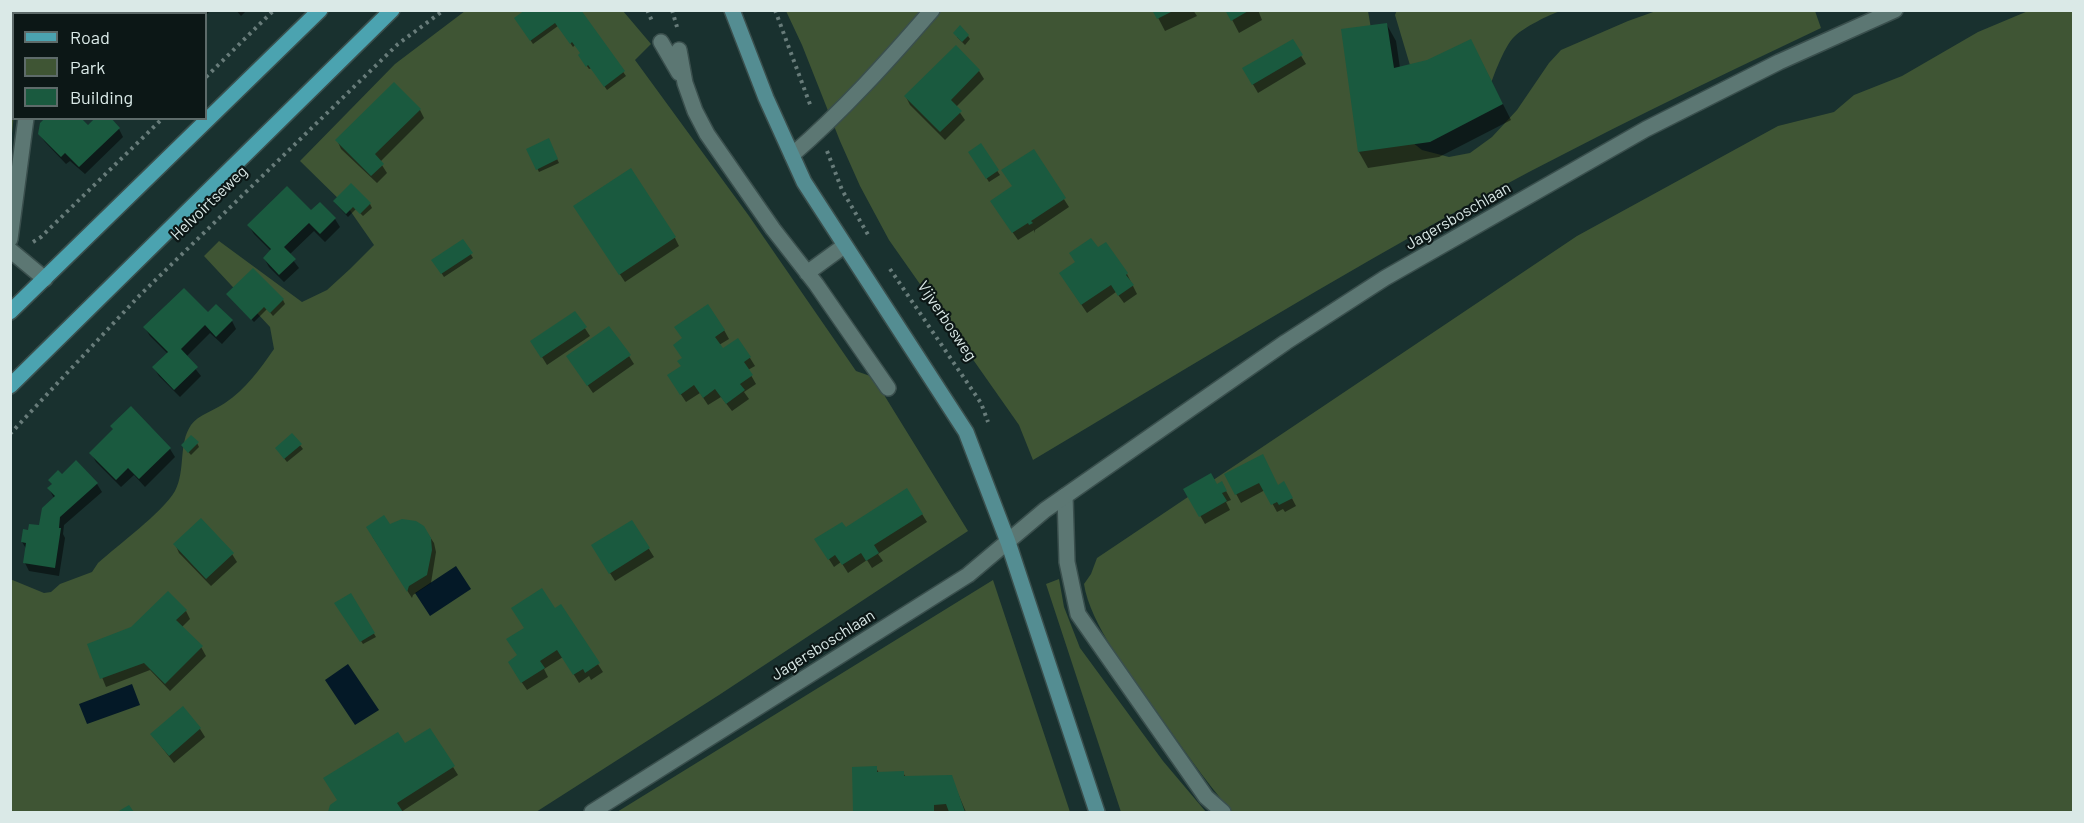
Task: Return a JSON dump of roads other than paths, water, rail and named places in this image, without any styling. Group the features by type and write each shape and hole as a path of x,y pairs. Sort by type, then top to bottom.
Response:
{"main road":[{"path":"10,312 320,10"},
{"name":"Helvoirtseweg","path":"10,386 392,10"},
{"path":"732,10 804,182 966,432 1008,542 1097,813"}],"street":[{"path":"792,155 820,131 880,70 933,10"},
{"name":"Jagersboschlaan","path":"592,813 658,769 968,575 1065,496 1286,342 1385,278 1646,129 1779,62 1895,10"},
{"path":"661,42 685,83"},
{"path":"679,50 685,83 695,111 707,134 888,388"},
{"path":"10,239 26,120"},
{"path":"807,273 844,246"},
{"path":"10,250 45,279"},
{"path":"1065,496 1067,562 1077,614 1206,797 1223,813"}],"water":[{"path":"456,566 471,589 430,616 415,593"},
{"path":"348,664 379,710 355,725 325,680"},
{"path":"132,684 140,705 87,724 79,704"}]}
